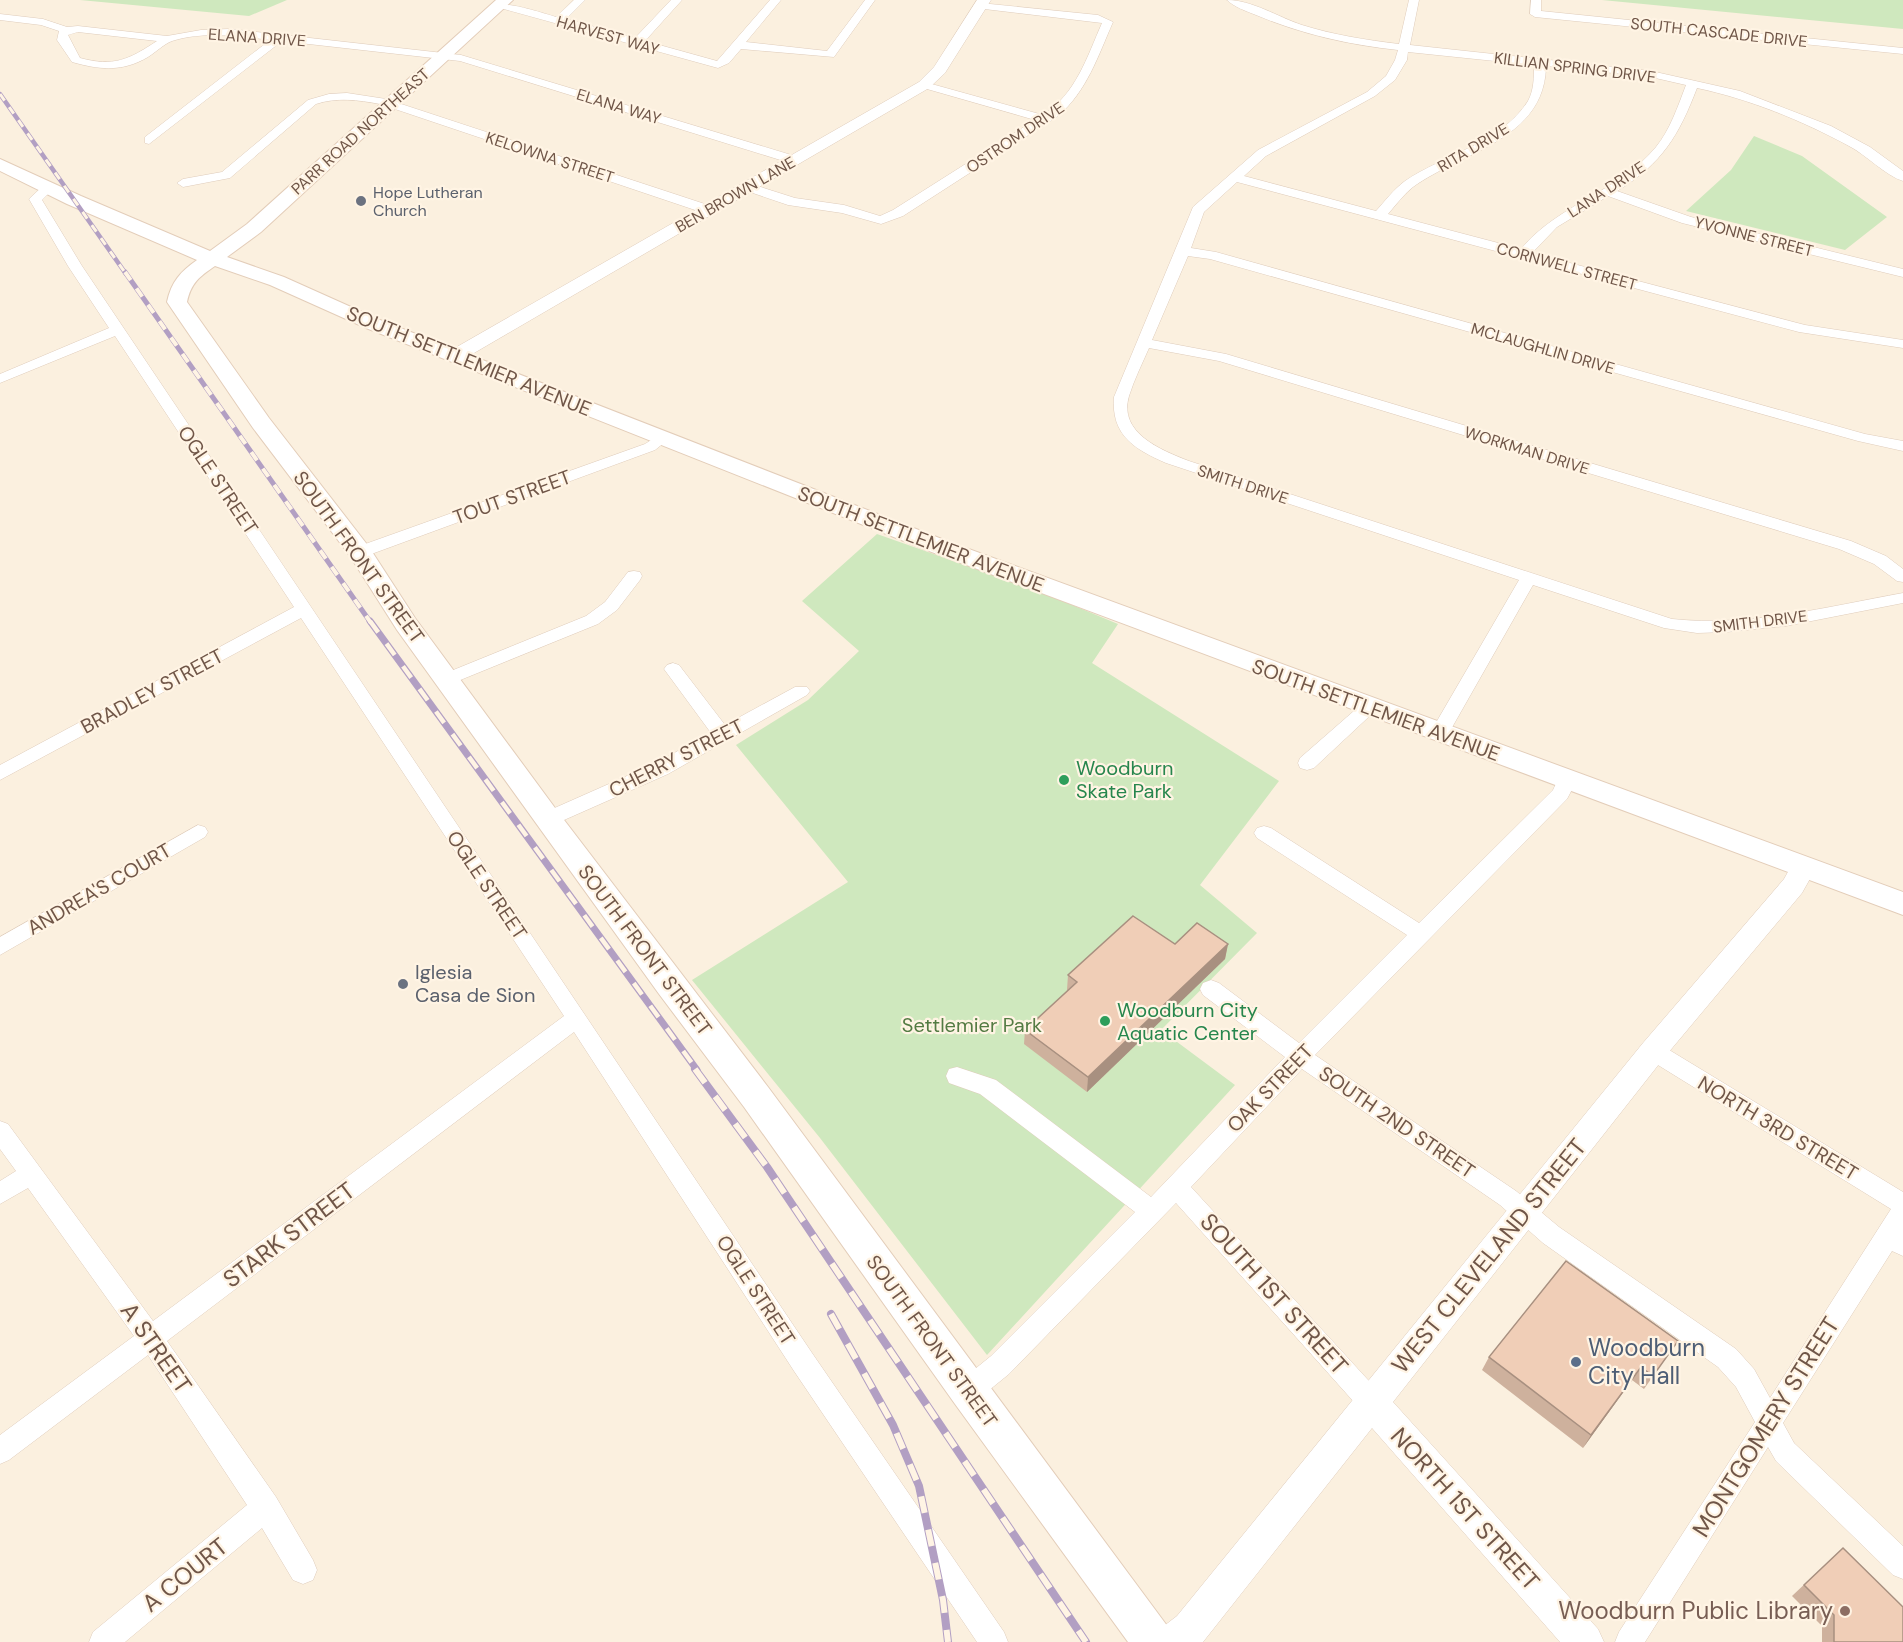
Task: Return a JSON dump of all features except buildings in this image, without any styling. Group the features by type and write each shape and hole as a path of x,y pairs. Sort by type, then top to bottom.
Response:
{"main road":[{"name":"PARR ROAD NORTHEAST","path":"212,258 254,228 502,3"},
{"name":"SOUTH SETTLEMIER AVENUE","path":"0,164 48,188 212,258 277,281 330,306 1019,577 1903,904"},
{"name":"SOUTH FRONT STREET","path":"212,258 184,281 177,295 180,309 261,423 360,552 406,624 548,819 670,986 770,1116 968,1391 1153,1642"}],"street":[{"path":"559,20 579,0"},
{"path":"637,43 677,0"},
{"path":"739,45 776,0"},
{"path":"739,45 830,55 870,0"},
{"name":"KILLIAN SPRING DRIVE","path":"1232,0 1300,29 1335,38 1650,74 1736,93 1827,129 1866,150 1903,177"},
{"name":"SMITH DRIVE","path":"1414,0 1396,72 1385,84 1371,94 1262,153 1198,210 1184,251 1119,405 1122,423 1126,430 1144,446 1183,464 1657,620 1698,627 1749,625 1903,598"},
{"name":"SOUTH CASCADE DRIVE","path":"1536,0 1535,14 1903,51"},
{"name":"HARVEST WAY","path":"502,3 637,43 718,64 725,61 739,45"},
{"name":"OSTROM DRIVE","path":"748,187 793,202 844,209 881,220 898,213 1045,119 1067,102 1076,92 1108,25 1104,19 982,3"},
{"name":"BEN BROWN LANE","path":"455,356 924,85 940,70 982,3"},
{"name":"ELANA DRIVE","path":"0,17 43,22 66,30 78,29 166,39 221,31 443,56"},
{"path":"66,30 63,40 76,60 114,66 135,61 166,39"},
{"path":"149,140 280,37"},
{"name":"ELANA WAY","path":"443,56 476,62 794,160"},
{"name":"RITA DRIVE","path":"1379,216 1410,184 1503,131 1521,117 1533,102 1539,88 1540,62"},
{"name":"LANA DRIVE","path":"1524,254 1541,231 1640,169 1655,157 1666,143 1693,82"},
{"path":"924,85 1045,119"},
{"name":"KELOWNA STREET","path":"183,183 226,175 318,99 338,95 380,100 709,210"},
{"name":"CORNWELL STREET","path":"1233,177 1804,329 1903,344"},
{"name":"OGLE STREET","path":"48,188 35,199 75,266 577,1018 803,1362 994,1642"},
{"name":"YVONNE STREET","path":"1606,191 1687,220 1903,273"},
{"name":"MCLAUGHLIN DRIVE","path":"1184,251 1205,254 1863,438 1903,446"},
{"path":"0,379 117,330"},
{"name":"WORKMAN DRIVE","path":"1144,343 1229,360 1845,545 1880,560 1903,577"},
{"name":"TOUT STREET","path":"360,552 650,447 662,438"},
{"path":"447,679 592,620 611,606 634,576"},
{"path":"1439,734 1528,579"},
{"name":"BRADLEY STREET","path":"0,773 304,609"},
{"path":"673,669 723,736"},
{"name":"CHERRY STREET","path":"548,819 661,769 801,692"},
{"path":"1307,763 1369,707"},
{"name":"OAK STREET","path":"968,1391 1000,1365 1176,1187 1300,1056 1560,794 1567,780"},
{"name":"ANDREA'S COURT","path":"0,947 198,832"},
{"path":"1264,833 1422,935"},
{"name":"WEST CLEVELAND STREET","path":"1173,1642 1190,1629 1653,1051 1793,886 1803,868"},
{"name":"SOUTH 2ND STREET","path":"1211,989 1300,1056 1508,1197 1551,1235 1727,1358 1745,1378 1785,1452 1903,1565"},
{"name":"STARK STREET","path":"0,1450 577,1018"},
{"name":"NORTH 3RD STREET","path":"1653,1051 1903,1204"},
{"path":"957,1076 988,1087 1152,1211"},
{"name":"A STREET","path":"0,1131 150,1339 266,1507 303,1570"},
{"path":"0,1194 31,1174"},
{"name":"SOUTH 1ST STREET","path":"1176,1187 1371,1402"},
{"name":"MONTGOMERY STREET","path":"1629,1642 1769,1422 1896,1240 1903,1212"},
{"name":"NORTH 1ST STREET","path":"1371,1402 1585,1642"},
{"name":"A COURT","path":"103,1642 266,1507"}],"green space":[{"path":"80,0 287,0 249,16"},
{"path":"1602,0 1903,0 1903,29"},
{"path":"1754,136 1802,156 1887,217 1845,250 1686,211 1731,170"},
{"name":"Settlemier Park","path":"877,534 1041,592 1118,624 1092,663 1279,781 1200,885 1257,933 1161,1030 1235,1085 987,1355 820,1138 692,980 848,882 736,745 808,700 859,651 802,601"}],"railway":[{"path":"0,94 126,274"},
{"path":"125,272 371,623"},
{"path":"370,621 697,1070"},
{"path":"695,1069 767,1167 1086,1642"},
{"path":"831,1314 893,1425 919,1486 943,1600 948,1642"}],"place":[{"name":"Hope Lutheran Church","path":"361,201"},
{"name":"Woodburn Skate Park","path":"1064,780"},
{"name":"Iglesia Casa de Sion","path":"403,984"},
{"name":"Woodburn City Aquatic Center","path":"1105,1021"},
{"name":"Woodburn City Hall","path":"1576,1362"},
{"name":"Woodburn Public Library","path":"1845,1611"}]}
